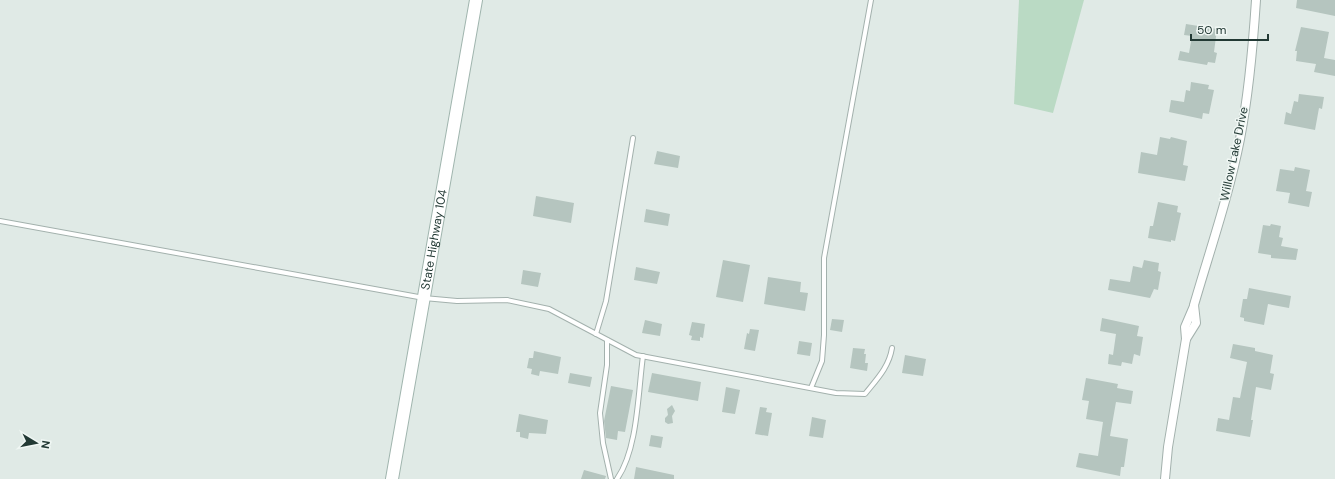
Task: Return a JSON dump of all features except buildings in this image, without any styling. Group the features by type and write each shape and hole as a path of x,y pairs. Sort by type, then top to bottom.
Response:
{"main road":[{"name":"State Highway 104","path":"392,479 476,0"}],"street":[{"name":"Willow Lake Drive","path":"1165,479 1168,447 1186,339 1196,323 1194,305 1228,191 1240,138 1248,87 1256,0"}],"lane":[{"path":"811,388 822,361 824,258 871,0"},
{"path":"596,334 606,301 633,138"},
{"path":"0,221 424,298 457,302 507,300 550,310 636,355 836,393 865,394 884,370 892,348"},
{"path":"607,340 607,365 600,413 603,443 611,479"},
{"path":"617,479 622,472 631,448 643,356"}],"green space":[{"path":"1019,0 1084,0 1053,113 1014,104"}]}
